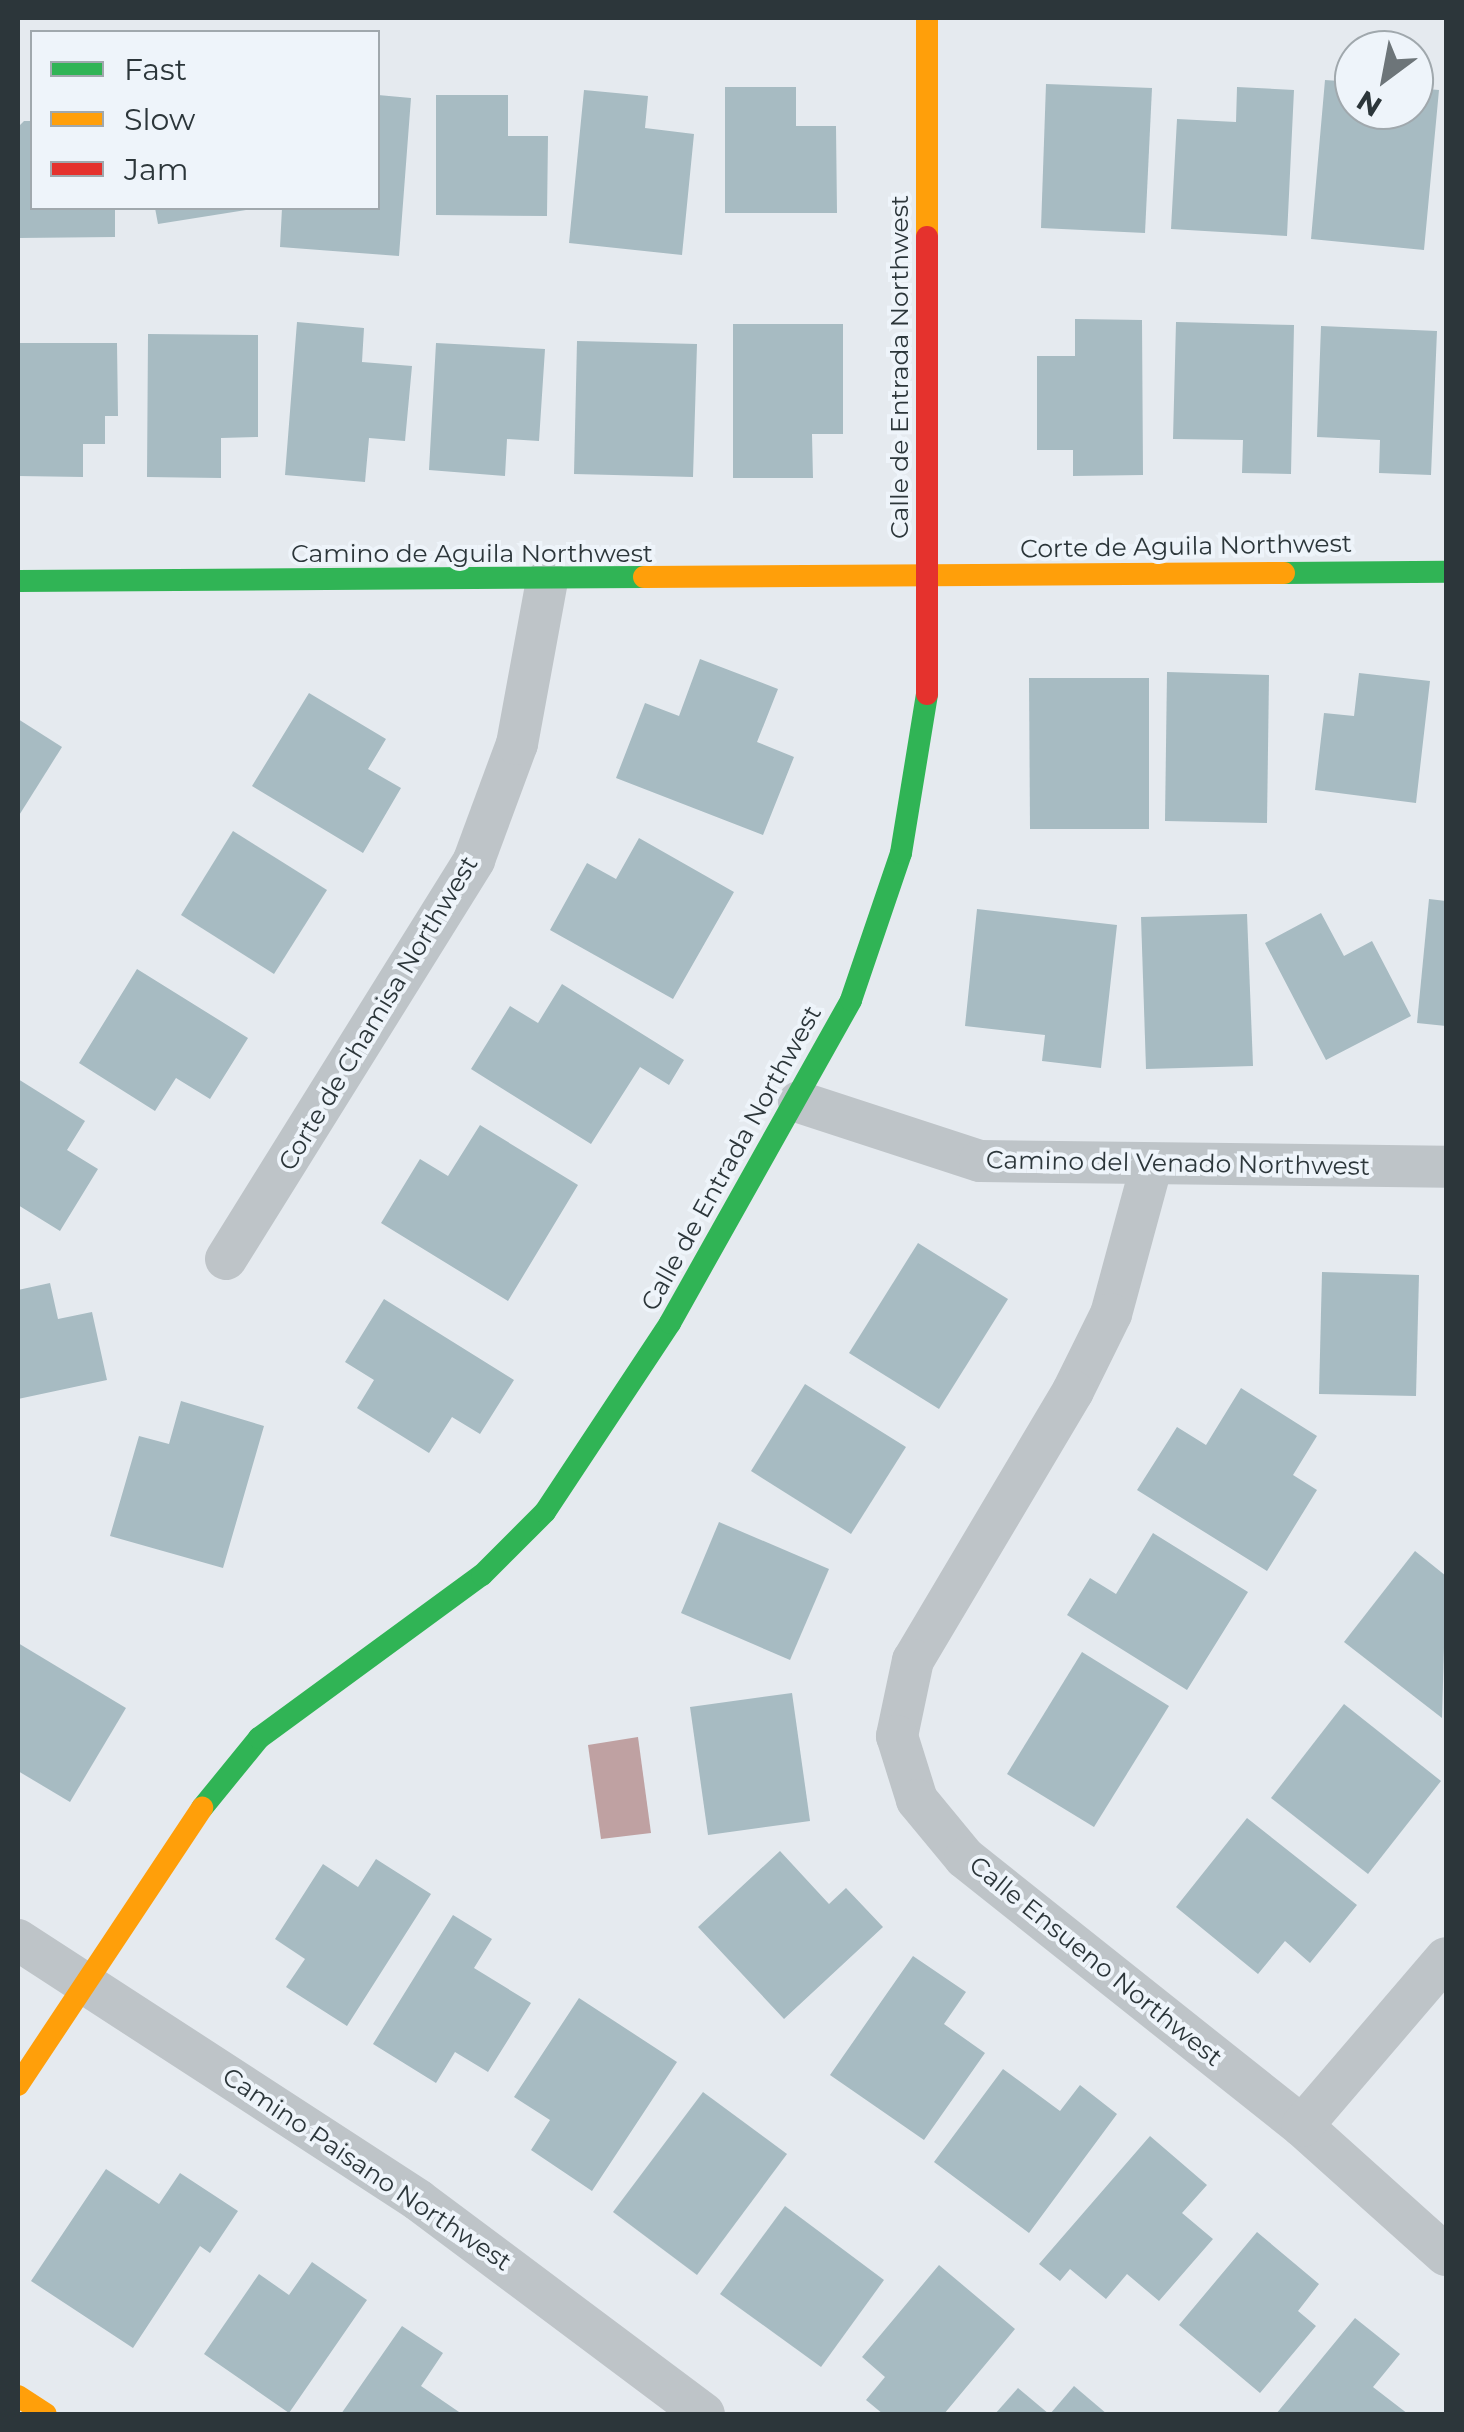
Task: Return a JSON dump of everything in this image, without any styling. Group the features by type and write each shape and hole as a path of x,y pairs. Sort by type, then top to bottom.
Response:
{"street":[{"name":"Calle de Entrada Northwest","path":"18,2086 178,1838 259,1738 482,1575 545,1512 670,1322 798,1102 851,1000 901,854 927,711 926,18"},
{"name":"Corte de Aguila Northwest","path":"927,576 1446,572"},
{"name":"Camino de Aguila Northwest","path":"18,581 927,576"},
{"name":"Corte de Chamisa Northwest","path":"226,1259 474,860 518,744 547,581"},
{"name":"Camino del Venado Northwest","path":"798,1102 980,1161 1151,1167 1446,1166"},
{"name":"Calle Ensueno Northwest","path":"1151,1167 1111,1314 1073,1391 913,1660 897,1736 916,1800 965,1858 1302,2126 1446,2254"},
{"name":"Camino Paisano Northwest","path":"18,1940 88,1981 418,2200 704,2414"},
{"path":"1302,2126 1446,1958"},
{"path":"18,2396 46,2414"}],"shaded area":[{"path":"638,1737 651,1833 601,1839 588,1745"}],"building":[{"path":"1325,80 1334,81 1334,130 1434,130 1434,90 1439,90 1424,250 1311,239"},
{"path":"1046,84 1152,88 1145,233 1041,228"},
{"path":"725,87 796,87 796,126 836,126 837,213 725,213"},
{"path":"1237,87 1294,90 1287,236 1171,229 1177,119 1236,122"},
{"path":"584,90 648,96 645,128 694,134 682,255 569,243"},
{"path":"380,95 411,98 399,256 280,247 282,210 380,210"},
{"path":"436,95 508,95 508,136 548,136 547,216 436,215"},
{"path":"30,121 30,210 115,210 115,237 18,238 18,127"},
{"path":"155,210 246,210 158,224"},
{"path":"1075,319 1142,320 1143,475 1073,476 1073,450 1037,450 1037,356 1075,356"},
{"path":"297,322 364,328 362,362 412,366 405,441 369,438 365,482 285,475"},
{"path":"1176,322 1294,325 1291,474 1242,473 1243,440 1173,439"},
{"path":"733,324 843,324 843,434 812,434 813,478 733,478"},
{"path":"1321,326 1437,331 1431,475 1379,473 1380,440 1317,437"},
{"path":"148,334 258,335 258,437 221,438 221,478 147,477"},
{"path":"577,341 697,344 693,477 574,474"},
{"path":"18,343 117,343 118,416 105,416 105,444 83,444 83,477 18,476"},
{"path":"436,343 545,349 539,441 507,439 505,476 429,470"},
{"path":"700,659 778,689 757,742 794,757 763,835 616,778 645,703 679,716"},
{"path":"1167,672 1269,675 1267,823 1165,821"},
{"path":"1359,673 1430,681 1416,803 1315,790 1324,713 1354,716"},
{"path":"1029,678 1149,678 1149,829 1030,829"},
{"path":"309,693 386,739 368,769 401,788 363,853 252,786"},
{"path":"18,719 62,747 18,817"},
{"path":"233,831 327,890 274,974 181,915"},
{"path":"639,838 734,892 673,999 550,930 587,863 616,879"},
{"path":"1429,899 1446,901 1446,1026 1417,1023"},
{"path":"977,909 1117,925 1101,1068 1042,1061 1045,1035 965,1026"},
{"path":"1321,913 1344,956 1372,941 1411,1016 1326,1060 1265,943"},
{"path":"1247,914 1253,1066 1146,1069 1141,917"},
{"path":"137,969 248,1038 210,1099 176,1078 155,1111 79,1063"},
{"path":"562,984 684,1060 669,1085 640,1067 591,1144 471,1069 510,1006 538,1023"},
{"path":"18,1079 85,1121 67,1150 98,1169 60,1231 18,1205"},
{"path":"480,1125 578,1185 508,1301 381,1223 420,1159 448,1176"},
{"path":"918,1243 1008,1299 939,1409 849,1353"},
{"path":"1322,1272 1419,1275 1416,1396 1319,1394"},
{"path":"50,1283 58,1319 92,1312 107,1380 18,1399 18,1290"},
{"path":"384,1299 514,1380 480,1434 452,1417 429,1453 357,1408 374,1380 345,1362"},
{"path":"805,1384 906,1447 851,1534 751,1471"},
{"path":"1241,1388 1317,1436 1293,1475 1317,1490 1267,1571 1137,1490 1177,1427 1206,1445"},
{"path":"181,1401 264,1426 223,1568 110,1536 139,1436 169,1444"},
{"path":"719,1522 829,1569 790,1660 681,1613"},
{"path":"1153,1533 1248,1592 1187,1690 1067,1615 1090,1578 1116,1594"},
{"path":"1415,1551 1446,1576 1442,1718 1344,1642"},
{"path":"18,1643 126,1708 70,1802 18,1771"},
{"path":"1082,1652 1169,1706 1094,1827 1007,1774"},
{"path":"792,1693 810,1821 708,1835 690,1707"},
{"path":"1344,1704 1441,1781 1368,1874 1271,1798"},
{"path":"1247,1818 1357,1905 1310,1963 1285,1941 1258,1974 1176,1907"},
{"path":"780,1851 829,1904 846,1888 883,1927 784,2019 698,1927"},
{"path":"376,1859 431,1894 347,2026 286,1987 305,1959 275,1939 323,1864 358,1887"},
{"path":"453,1915 492,1939 474,1968 531,2003 488,2072 455,2052 436,2083 373,2044"},
{"path":"913,1956 966,1992 944,2024 985,2053 924,2140 830,2075"},
{"path":"579,1998 677,2062 592,2191 531,2150 550,2120 514,2097"},
{"path":"1003,2069 1060,2111 1080,2085 1117,2114 1029,2233 934,2162"},
{"path":"703,2092 787,2154 697,2275 613,2212"},
{"path":"1150,2136 1207,2185 1182,2213 1213,2239 1159,2301 1127,2274 1106,2299 1070,2269 1060,2281 1039,2264"},
{"path":"106,2169 159,2204 180,2173 238,2211 210,2253 200,2246 133,2348 31,2281"},
{"path":"785,2206 884,2280 821,2367 720,2294"},
{"path":"1257,2232 1319,2284 1298,2311 1316,2326 1260,2393 1179,2325"},
{"path":"312,2262 367,2300 289,2413 204,2354 259,2274 289,2295"},
{"path":"939,2265 1015,2329 944,2414 883,2414 866,2400 885,2377 862,2357"},
{"path":"1355,2318 1400,2354 1373,2387 1408,2414 1276,2414"},
{"path":"402,2326 443,2353 421,2386 462,2414 341,2414"},
{"path":"1074,2386 1107,2414 1050,2414"},
{"path":"1018,2388 1049,2414 995,2414"}],"traffic: fast":[{"path":"1284,573 1446,572"},
{"path":"18,581 644,577"},
{"path":"202,1808 259,1738 482,1575 545,1512 670,1323 851,1000 901,853 927,694"}],"traffic: slow":[{"path":"927,18 927,237"},
{"path":"644,577 1284,573"},
{"path":"18,2085 202,1808"},
{"path":"18,2396 46,2414"}],"traffic: jam":[{"path":"927,237 927,694"}]}
